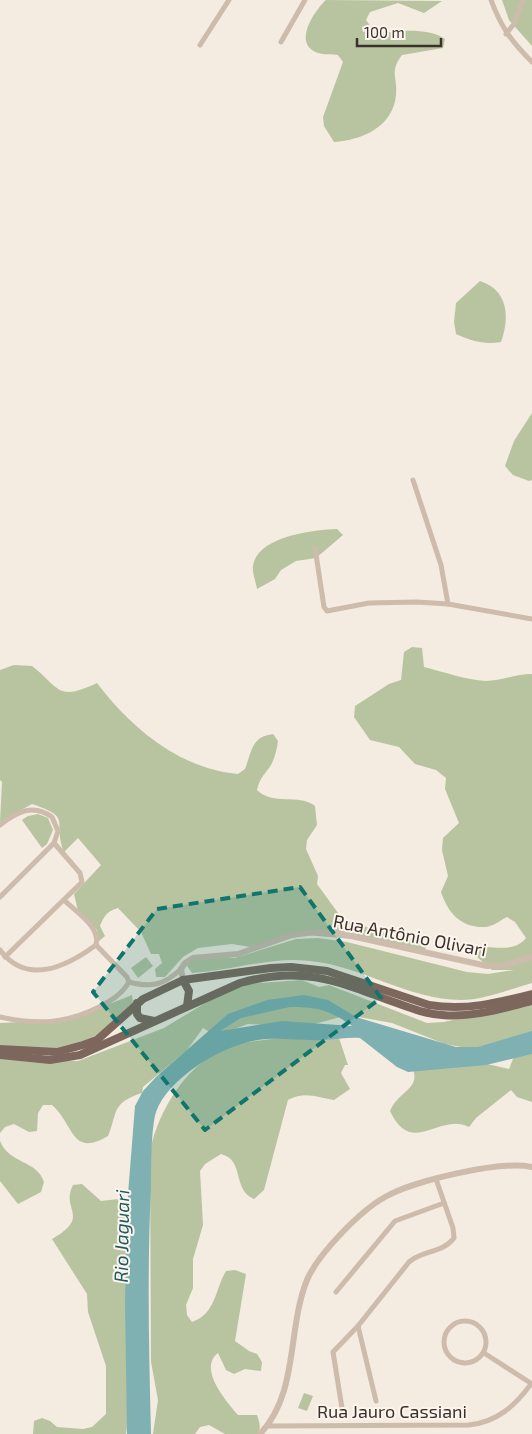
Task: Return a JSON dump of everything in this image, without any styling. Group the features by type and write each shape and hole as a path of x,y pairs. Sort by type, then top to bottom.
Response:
{"main road":[{"path":"0,1049 57,1052 83,1045 97,1040 137,1003 183,980 291,967 326,970 429,1006 446,1008 469,1008 532,994"},
{"path":"0,1056 65,1059 94,1049 154,1020 240,983 282,975 306,975 335,980 424,1012 442,1015 479,1014 532,1001"},
{"path":"183,980 190,991 188,1006"},
{"path":"137,1003 137,1014 140,1018 154,1020"}],"street":[{"path":"200,45 229,0"},
{"path":"282,42 305,0"},
{"path":"491,0 500,25 532,62"},
{"path":"506,34 514,24 523,0"},
{"path":"413,480 441,565 448,604"},
{"path":"315,548 325,610 330,612 361,604 396,602 448,604 532,619"},
{"path":"0,825 18,812 45,811 57,824 58,831 54,843 0,897"},
{"path":"6,957 82,882 80,873 54,843"},
{"path":"0,950 17,966 48,970 65,966 96,945 97,940 94,930 64,900"},
{"name":"Rua Antônio Olivari","path":"181,969 185,963 193,958 238,954 292,935 314,932 342,934 487,966 505,965 532,957"},
{"path":"96,945 127,977 129,982"},
{"path":"129,982 152,987 171,978 181,969"},
{"path":"181,969 183,980"},
{"path":"0,1017 44,1023 67,1020 87,1013 117,997 129,982"},
{"path":"260,1434 268,1426 279,1404 287,1376 304,1290 319,1260 375,1204 386,1196 436,1179 473,1170 501,1166 532,1167"},
{"path":"342,1408 333,1352 358,1326 409,1262 416,1256 444,1248 449,1244 454,1232 436,1179"},
{"path":"336,1292 395,1221 444,1203"},
{"path":"466,1320 478,1324 483,1329 487,1341 484,1353 473,1362 466,1364 452,1359 444,1348 444,1340 449,1328 460,1321 466,1320"},
{"path":"358,1326 376,1401"},
{"path":"484,1353 531,1384"},
{"name":"Rua Jauro Cassiani","path":"268,1426 469,1426 486,1423 506,1411 520,1400 531,1384"}],"highlighted area":[{"path":"300,887 381,998 205,1130 93,992 157,909"}],"green space":[{"path":"326,0 442,1 424,13 398,3 370,12 366,20 376,34 421,31 438,35 445,39 443,48 402,55 395,70 396,95 394,106 389,116 374,130 345,141 334,142 324,126 323,117 343,62 338,55 320,54 310,49 306,35 311,19"},
{"path":"502,0 532,0 532,46 509,20"},
{"path":"480,281 496,291 504,306 506,314 501,342 478,342 456,334 454,322 456,303"},
{"path":"532,413 532,480 529,481 513,475 505,466 514,441"},
{"path":"337,529 343,535 316,558 296,561 281,570 275,579 257,589 253,566 257,556 265,548 275,541 301,533"},
{"path":"412,647 422,648 424,667 463,677 486,681 532,674 532,983 488,996 461,1000 423,995 348,969 310,961 281,960 192,973 187,966 194,958 235,958 296,939 318,938 347,942 467,972 488,974 514,970 492,970 476,956 473,947 502,948 521,943 526,938 515,922 507,917 488,927 469,925 462,922 452,913 441,892 448,876 442,850 443,838 459,823 445,789 446,778 436,770 415,764 399,747 370,740 354,717 355,706 389,684 401,680 404,652"},
{"path":"14,665 32,666 54,686 66,692 84,689 97,683 125,716 158,744 196,764 217,771 238,774 245,769 256,742 260,738 273,734 278,741 275,755 257,790 263,795 270,797 301,800 315,806 317,825 307,840 306,849 318,876 317,884 338,913 345,919 369,928 427,944 424,952 353,939 306,935 251,947 232,944 198,948 183,957 165,977 156,977 155,969 162,963 159,954 151,954 141,932 118,908 106,914 103,919 100,926 105,936 98,942 97,930 78,911 74,894 101,865 78,838 64,852 57,817 45,809 32,804 0,822 2,782 0,780 0,670"},
{"path":"38,814 48,818 53,830 47,844 42,848 22,820 28,816"},
{"path":"146,957 153,966 138,978 131,968"},
{"path":"302,980 319,987 329,985 427,1023 444,1022 532,1001 532,1034 472,1049 445,1044 392,1023 348,1015 303,1027 248,1024 229,1031 211,1033 203,1028 187,1050 143,1087 142,1093 120,1105 108,1136 96,1142 87,1143 80,1141 74,1136 52,1105 43,1105 38,1113 37,1131 29,1132 14,1124 5,1127 0,1133 0,1059 78,1061 164,1028 235,985"},
{"path":"132,995 133,1004 94,1039 56,1050 0,1047 0,1023 69,1020"},
{"path":"338,1035 348,1065 345,1065 341,1073 350,1089 334,1100 305,1095 288,1100 264,1190 254,1199 247,1195 233,1162 221,1154 205,1164 200,1171 203,1225 193,1259 193,1288 186,1305 187,1315 192,1322 206,1313 214,1300 226,1271 235,1270 246,1274 235,1341 257,1354 262,1362 261,1371 245,1369 234,1374 226,1370 218,1353 213,1359 211,1367 212,1375 221,1393 238,1415 257,1415 260,1425 259,1432 257,1434 225,1434 209,1425 200,1427 195,1434 153,1434 158,1400 151,1362 150,1152 160,1119 178,1087 190,1073 203,1061 218,1052 234,1045 257,1041"},
{"path":"532,1049 532,1102 517,1097 511,1090 476,1118 469,1127 458,1124 447,1125 417,1133 407,1131 398,1125 390,1111 399,1098 412,1085 414,1074 412,1067 487,1064 509,1069 515,1054"},
{"path":"0,1141 10,1154 29,1165 40,1175 44,1182 41,1192 18,1204 0,1181"},
{"path":"82,1184 101,1201 119,1199 128,1202 133,1381 126,1434 33,1434 34,1421 42,1418 50,1421 57,1427 83,1429 92,1427 106,1414 106,1366 88,1312 87,1294 52,1239 64,1231 70,1224 73,1213 70,1194 73,1185"},
{"path":"304,1393 313,1396 307,1411 298,1408"}],"water":[{"path":"304,995 328,1000 356,1017 456,1047 478,1047 532,1031 532,1054 486,1065 408,1072 397,1067 360,1038 327,1040 266,1039 244,1043 214,1056 198,1065 172,1087 162,1099 156,1112 151,1160 149,1342 151,1434 127,1434 125,1301 128,1194 135,1106 143,1091 156,1077 228,1014 267,1000","holes":["290,1007 323,1010 337,1016 352,1026 282,1021 220,1031 241,1018"]}],"water label":[{"name":"Rio Jaguari","path":"121,1236"}]}
